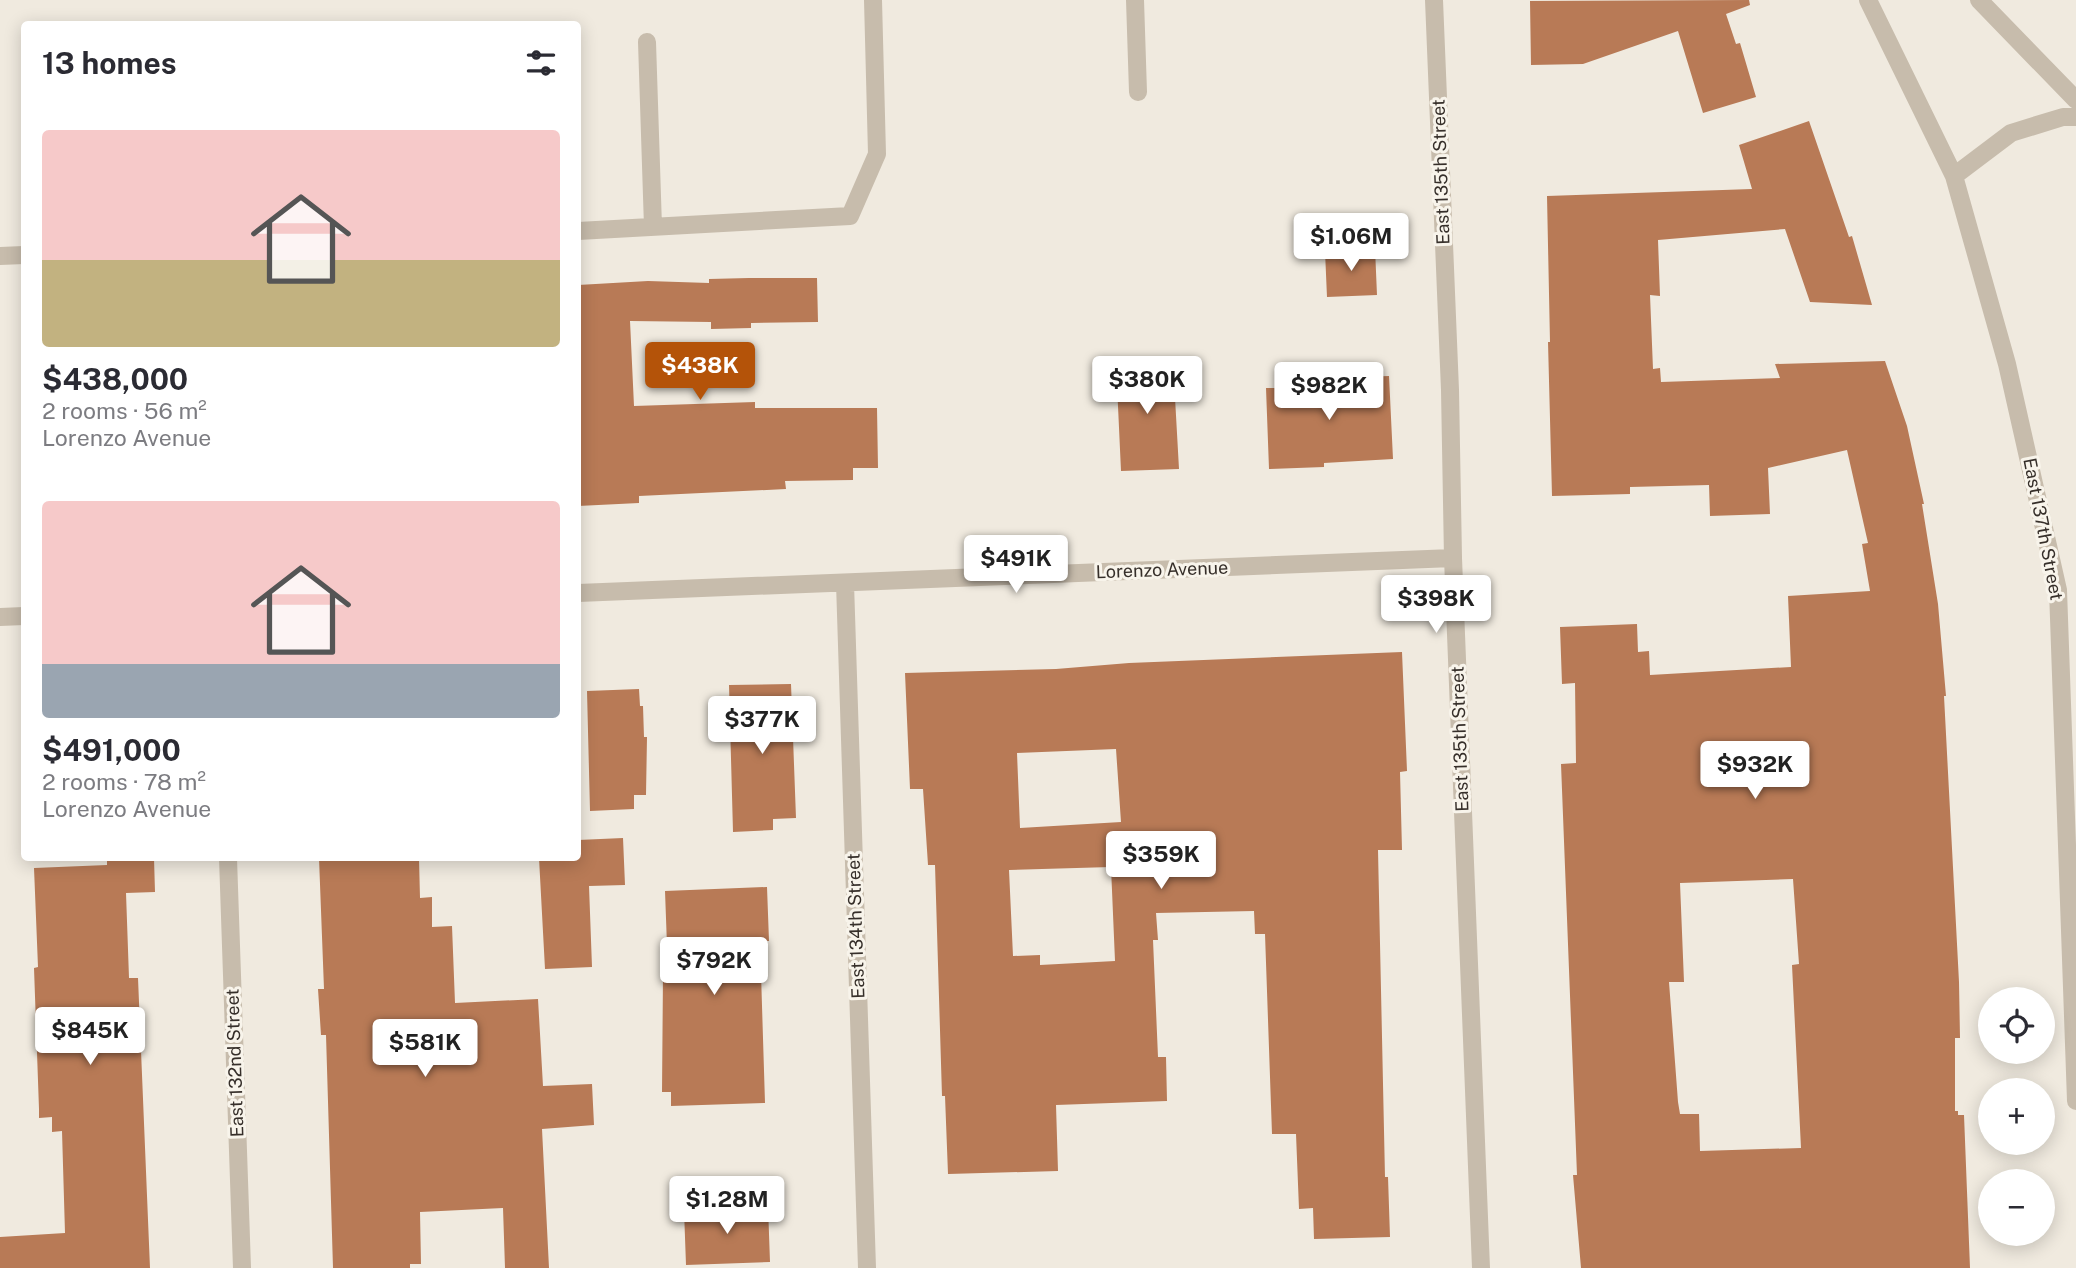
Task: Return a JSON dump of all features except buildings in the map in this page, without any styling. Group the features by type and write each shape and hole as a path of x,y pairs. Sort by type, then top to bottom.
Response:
{"street":[{"path":"581,230 850,216 877,154 873,0"},
{"path":"1135,0 1138,92"},
{"name":"East 135th Street","path":"1434,0 1450,390 1452,558 1481,1268"},
{"name":"East 137th Street","path":"1868,0 1955,176 2007,364 2058,590 2076,1101"},
{"path":"1979,0 2076,100"},
{"path":"648,42 653,227"},
{"path":"1955,176 2011,133 2063,117 2076,117"},
{"path":"0,256 21,255"},
{"name":"Lorenzo Avenue","path":"581,593 1452,558"},
{"name":"East 134th Street","path":"845,583 867,1268"},
{"path":"0,617 21,616"},
{"name":"East 132nd Street","path":"228,861 242,1268"}]}
